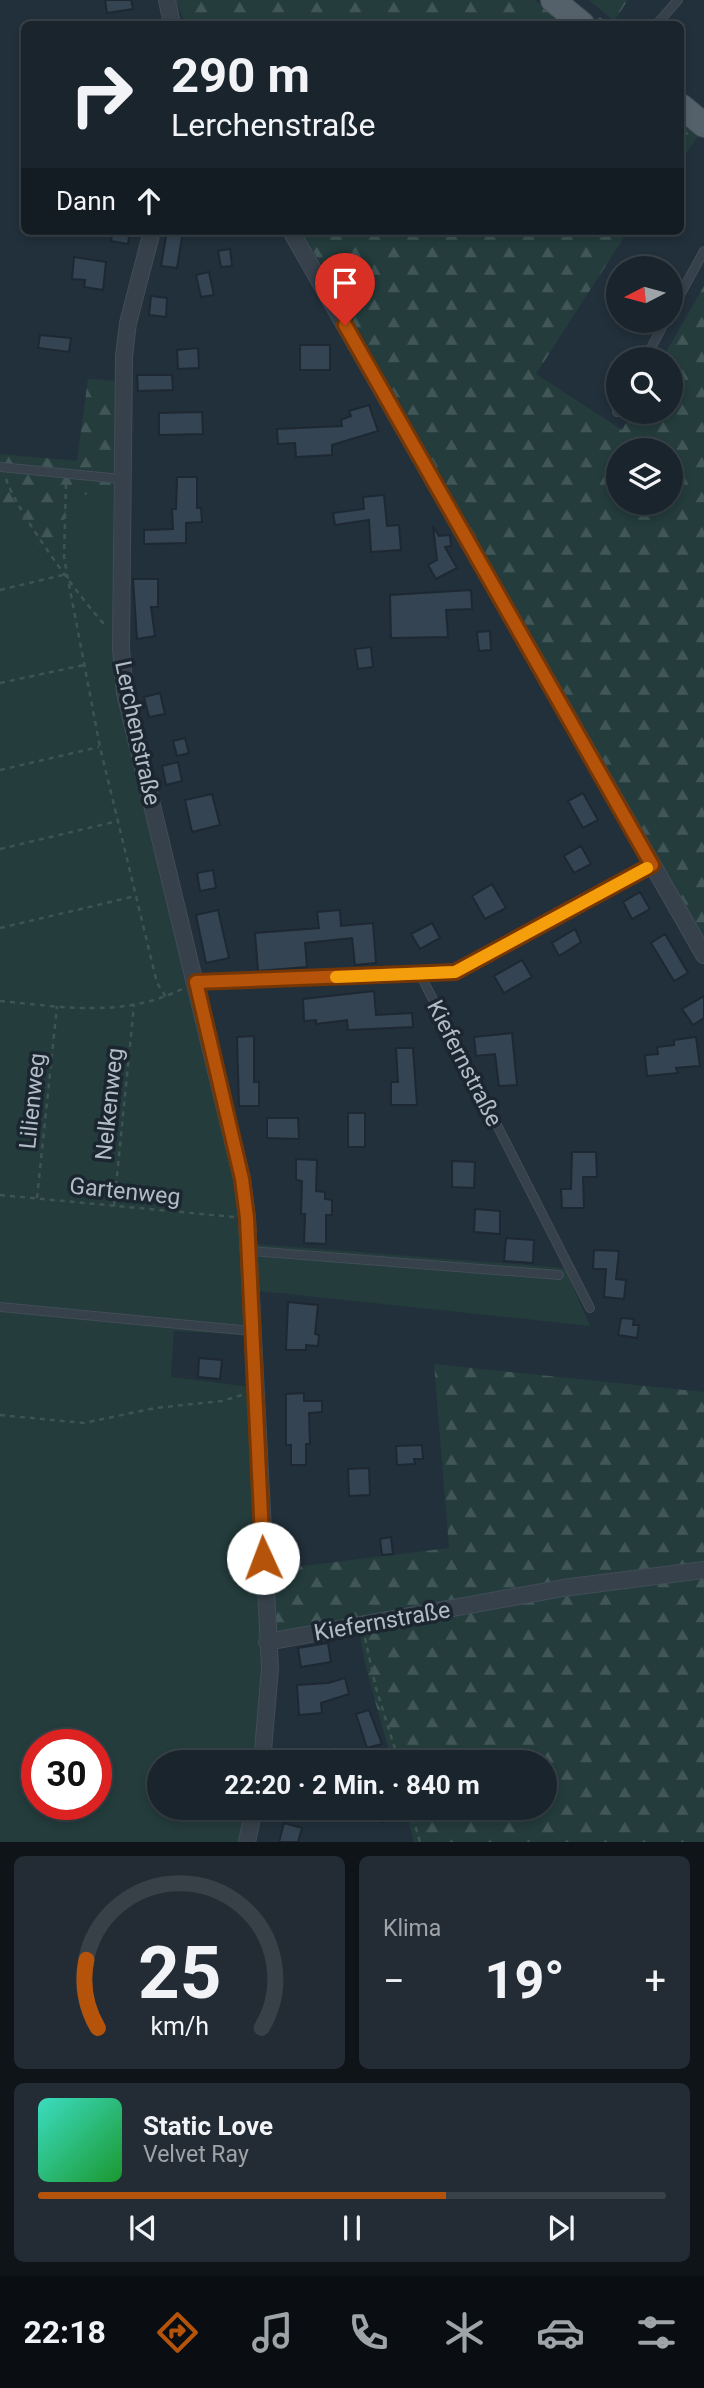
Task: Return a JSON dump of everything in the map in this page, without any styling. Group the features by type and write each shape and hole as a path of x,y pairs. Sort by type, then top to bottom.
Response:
{"main road":[{"path":"553,0 578,21"},
{"path":"684,108 704,125"}],"street":[{"path":"167,0 171,21"},
{"name":"Lerchenstraße","path":"151,235 128,323 124,356 120,641 125,693 242,1179 250,1251 270,1668 263,1750"},
{"path":"293,235 704,955"},
{"name":"Kiefernstraße","path":"267,1642 563,1588 704,1570"},
{"path":"247,1842 252,1820"}],"lane":[{"path":"660,21 678,0"},
{"path":"683,289 704,251"},
{"path":"1,468 121,479"},
{"name":"Kiefernstraße","path":"590,1308 420,974 455,972 652,865"},
{"path":"196,982 420,974"},
{"path":"250,1251 559,1275"},
{"path":"0,1307 252,1331"}],"path":[{"path":"1,468 33,526 92,611 120,641"},
{"path":"66,474 64,556 100,747 157,983 166,997"},
{"path":"0,590 67,574"},
{"path":"0,683 85,665"},
{"path":"0,770 100,747"},
{"path":"0,849 118,821"},
{"path":"0,928 136,896"},
{"path":"0,1002 99,1010 166,997 196,982"},
{"name":"Nelkenweg","path":"114,1206 134,1005"},
{"name":"Lilienweg","path":"37,1198 57,1006"},
{"name":"Gartenweg","path":"0,1195 247,1218"},
{"path":"0,1415 84,1423 155,1408 222,1401 255,1391"},
{"path":"362,1624 376,1688 395,1750"},
{"path":"414,1820 420,1842"}],"green space":[{"path":"176,0 535,0 560,21 184,21"},
{"path":"589,0 628,0 614,21"},
{"path":"684,124 698,136 684,156"},
{"path":"304,235 625,235 612,256 606,256 606,265 536,374 606,420 606,424 613,424 622,430 625,424 683,424 683,347 669,347 677,333 683,333 683,322 704,286 704,937"},
{"path":"88,379 117,381 113,491 68,497 56,569 0,508 0,454 77,461"},
{"path":"113,491 113,625 120,692 236,1177 250,1335 174,1331 171,1377 251,1387 262,1622 258,1750 147,1750 147,1820 247,1820 243,1842 0,1842 0,508 55,568 68,497"},
{"path":"256,1244 565,1268 590,1326 259,1291"},
{"path":"434,1364 704,1392 704,1842 414,1842 408,1820 557,1820 557,1750 389,1750 366,1668 357,1620 271,1636 270,1570 449,1548"}],"building":[{"path":"105,0 131,0 133,9 107,13"},
{"path":"112,235 129,235 128,244 111,241"},
{"path":"166,235 182,235 177,268 161,266"},
{"path":"230,249 232,266 221,267 218,251"},
{"path":"74,257 106,262 103,290 84,287 85,280 72,279"},
{"path":"209,272 214,295 201,297 196,275"},
{"path":"151,296 167,298 166,317 149,315"},
{"path":"40,335 71,338 69,352 38,348"},
{"path":"300,345 330,345 330,370 300,370"},
{"path":"198,348 199,368 178,369 177,350"},
{"path":"137,375 172,375 173,390 138,391"},
{"path":"369,405 378,431 332,445 332,455 296,457 295,443 278,444 277,429 342,426 341,420 351,416 349,411"},
{"path":"202,412 203,434 159,435 159,413"},
{"path":"177,477 197,477 197,508 201,508 202,522 186,523 186,543 144,544 144,530 173,529 172,509 176,509"},
{"path":"384,495 387,526 399,525 401,550 371,552 369,520 335,525 333,513 364,509 363,497"},
{"path":"433,526 439,536 450,535 451,546 445,547 457,568 436,579 428,565 437,560"},
{"path":"133,579 158,579 158,607 151,607 155,636 137,639"},
{"path":"471,590 472,609 446,610 448,637 391,638 390,595"},
{"path":"490,631 491,650 479,651 477,632"},
{"path":"371,647 373,667 358,669 355,649"},
{"path":"160,693 165,714 149,717 144,697"},
{"path":"185,738 189,753 177,756 173,741"},
{"path":"178,762 182,781 166,785 162,766"},
{"path":"583,793 598,820 583,828 568,801"},
{"path":"212,794 220,825 192,832 185,800"},
{"path":"581,846 591,864 574,873 564,856"},
{"path":"213,870 216,888 200,891 197,873"},
{"path":"492,884 506,908 485,919 472,896"},
{"path":"640,892 650,909 632,919 623,902"},
{"path":"218,910 229,958 206,963 196,915"},
{"path":"340,910 341,926 373,923 376,963 355,965 352,938 305,943 307,967 258,971 255,933 319,928 317,912"},
{"path":"432,923 440,938 420,949 411,934"},
{"path":"575,929 581,942 559,956 552,943"},
{"path":"665,934 688,973 674,981 651,943"},
{"path":"522,960 532,977 504,993 494,976"},
{"path":"374,991 376,1015 412,1013 413,1027 348,1030 347,1020 316,1024 316,1020 304,1021 303,999"},
{"path":"704,996 704,1018 693,1025 682,1009"},
{"path":"512,1033 517,1085 499,1086 495,1054 476,1056 474,1037"},
{"path":"254,1036 254,1082 259,1082 259,1106 239,1106 237,1037"},
{"path":"696,1037 700,1066 676,1068 678,1073 647,1076 645,1055 658,1054 657,1047 674,1045 674,1040"},
{"path":"396,1048 413,1048 417,1105 391,1105 391,1082 398,1082"},
{"path":"348,1113 365,1113 365,1147 348,1147"},
{"path":"267,1118 298,1118 299,1139 267,1138"},
{"path":"572,1152 596,1152 597,1177 583,1177 584,1208 562,1208 561,1189 571,1189"},
{"path":"296,1159 317,1160 316,1191 325,1192 325,1199 332,1200 332,1215 326,1215 326,1244 304,1243 302,1181 296,1180"},
{"path":"452,1161 475,1162 474,1188 452,1187"},
{"path":"475,1209 500,1211 500,1234 474,1232"},
{"path":"506,1238 534,1240 533,1263 504,1261"},
{"path":"594,1250 619,1251 616,1279 626,1280 624,1299 604,1297 606,1269 593,1269"},
{"path":"288,1302 318,1305 315,1334 319,1335 318,1346 306,1345 306,1350 286,1350"},
{"path":"621,1318 634,1319 633,1325 639,1325 637,1338 618,1335"},
{"path":"199,1358 222,1360 220,1379 198,1377"},
{"path":"304,1393 304,1401 322,1401 322,1412 309,1413 310,1444 306,1444 306,1465 291,1465 291,1445 286,1445 286,1394"},
{"path":"422,1445 423,1459 414,1459 415,1464 397,1465 396,1446"},
{"path":"369,1468 370,1495 349,1496 348,1469"},
{"path":"391,1537 393,1554 382,1555 380,1539"},
{"path":"328,1643 331,1662 301,1667 298,1648"},
{"path":"345,1678 349,1694 321,1703 322,1713 299,1715 297,1685 328,1683"},
{"path":"369,1710 382,1744 367,1748 356,1714"},
{"path":"284,1823 302,1828 298,1842 279,1842"}],"slow traffic":[{"path":"336,977 455,972 647,868"}],"route":[{"path":"263,1558 247,1218 242,1179 196,982 455,972 652,865 345,325"}]}
